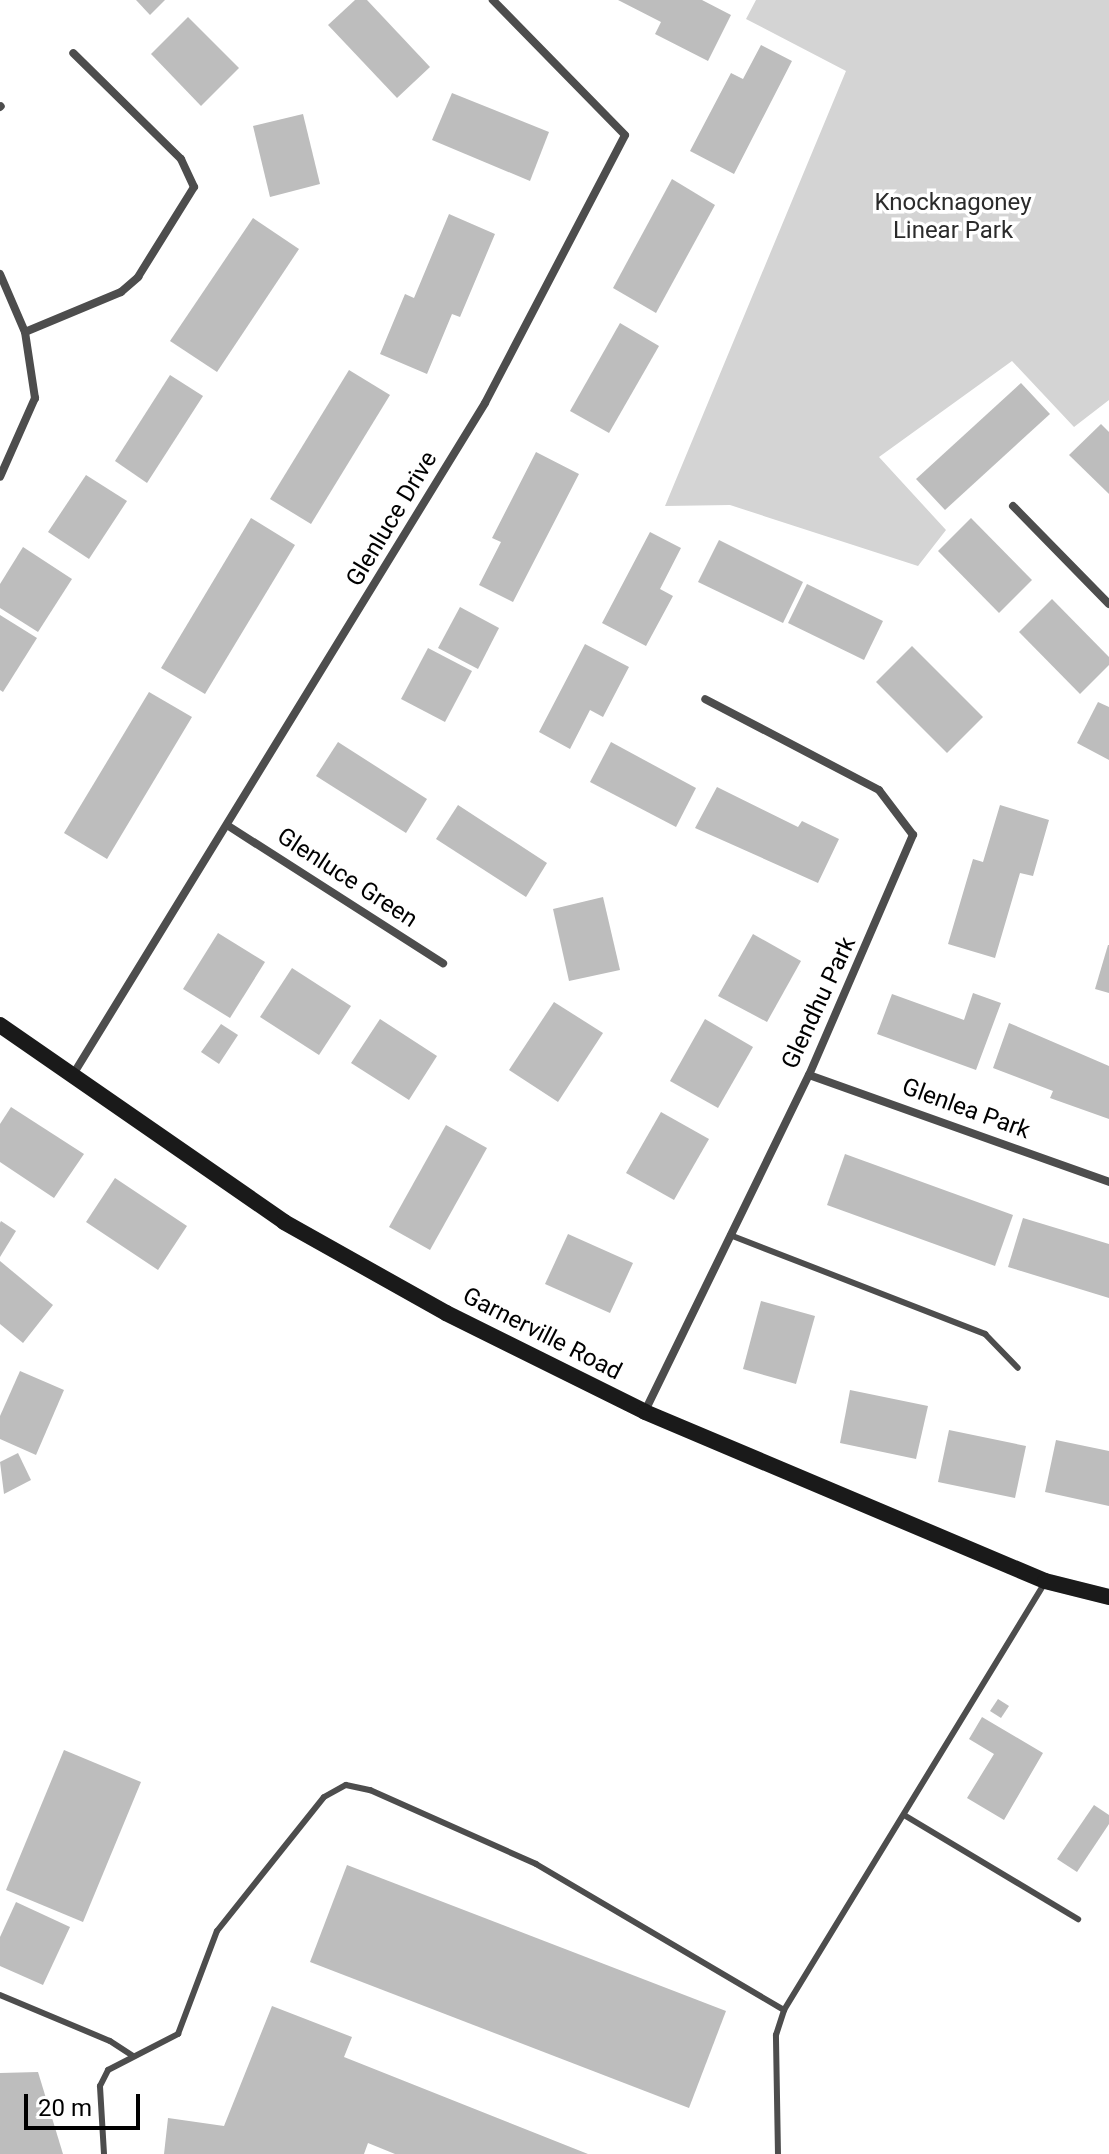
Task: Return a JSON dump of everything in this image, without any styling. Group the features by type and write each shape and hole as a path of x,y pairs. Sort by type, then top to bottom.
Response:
{"street":[{"name":"Glenluce Drive","path":"74,1073 230,827 485,403 625,135 493,0"},
{"path":"25,332 121,292 138,277 194,187 181,159 73,53"},
{"path":"0,274 25,332 35,398 0,477"},
{"path":"1013,506 1109,604"},
{"name":"Glendhu Park","path":"645,1412 809,1075 913,835 879,790 705,699"},
{"name":"Glenluce Green","path":"230,827 443,963"},
{"name":"Garnerville Road","path":"0,1025 74,1073 284,1222 446,1313 645,1412 1045,1581 1109,1597"},
{"name":"Glenlea Park","path":"809,1075 1109,1182"}],"lane":[{"path":"730,1235 985,1334 1018,1368"},
{"path":"778,2154 776,2035 784,2010 1045,1581"},
{"path":"104,2154 100,2086 108,2070 178,2034 217,1931 324,1797 346,1785 370,1790 536,1864 784,2010"},
{"path":"904,1815 1078,1919"},
{"path":"0,1995 110,2041 133,2056"}],"green space":[{"name":"Knocknagoney Linear Park","path":"756,0 1109,0 1109,400 1074,427 1012,361 879,457 946,530 918,566 730,505 665,506 846,71 746,19"}],"building":[{"path":"136,0 165,0 150,15"},
{"path":"355,0 367,0 430,67 397,98 328,25"},
{"path":"618,0 702,0 731,15 708,61 655,34 661,22"},
{"path":"188,17 239,68 201,106 151,54"},
{"path":"761,45 792,61 734,174 690,151 731,73 743,79"},
{"path":"452,93 549,132 530,181 432,140"},
{"path":"303,114 320,184 270,197 253,126"},
{"path":"672,179 715,205 656,313 613,288"},
{"path":"449,214 495,234 460,317 452,314 427,374 380,354 405,294 414,298"},
{"path":"253,218 299,249 217,372 170,341"},
{"path":"620,323 659,346 609,433 570,411"},
{"path":"349,370 390,395 311,524 270,499"},
{"path":"170,375 203,396 147,483 115,461"},
{"path":"1021,383 1050,414 945,510 916,479"},
{"path":"1101,424 1109,432 1109,494 1069,455"},
{"path":"536,452 579,474 513,602 479,585 501,542 492,538"},
{"path":"86,475 127,501 89,559 48,532"},
{"path":"251,518 295,545 205,694 161,668"},
{"path":"971,518 1032,580 999,613 938,551"},
{"path":"650,532 681,548 660,589 673,596 646,646 602,623"},
{"path":"719,540 803,582 783,623 698,582"},
{"path":"23,547 72,579 38,632 0,608 0,584"},
{"path":"807,584 883,621 864,660 788,623"},
{"path":"1052,599 1109,657 1109,665 1080,694 1019,632"},
{"path":"460,607 499,628 478,669 438,648"},
{"path":"0,615 37,638 3,692 0,690"},
{"path":"585,644 629,667 603,717 590,710 570,749 539,732"},
{"path":"912,646 983,717 947,753 876,682"},
{"path":"428,648 472,671 445,722 401,699"},
{"path":"149,692 192,717 107,859 64,833"},
{"path":"1098,702 1109,707 1109,760 1077,743"},
{"path":"338,742 427,799 406,833 316,776"},
{"path":"611,742 696,788 676,827 590,782"},
{"path":"717,787 798,827 802,821 839,839 818,883 695,828"},
{"path":"458,805 547,863 526,897 436,839"},
{"path":"1000,805 1049,820 1033,876 1020,873 995,958 948,944 973,859 983,862"},
{"path":"603,897 620,970 569,981 553,909"},
{"path":"218,933 265,962 230,1018 183,989"},
{"path":"753,934 801,961 767,1022 718,996"},
{"path":"1109,945 1109,993 1095,989"},
{"path":"292,968 351,1006 319,1055 260,1017"},
{"path":"973,993 1001,1003 976,1070 877,1034 892,994 964,1020"},
{"path":"554,1002 603,1033 558,1102 509,1070"},
{"path":"380,1019 437,1056 409,1100 351,1063"},
{"path":"705,1019 753,1047 718,1108 670,1081"},
{"path":"1009,1023 1109,1066 1109,1119 1050,1098 1053,1091 993,1068"},
{"path":"221,1024 238,1035 219,1064 201,1052"},
{"path":"11,1107 84,1154 54,1198 0,1162 0,1124"},
{"path":"661,1112 709,1139 674,1200 626,1173"},
{"path":"446,1125 487,1148 430,1250 389,1227"},
{"path":"845,1154 1013,1215 995,1266 827,1205"},
{"path":"115,1178 187,1226 158,1270 86,1222"},
{"path":"1023,1218 1109,1244 1109,1298 1008,1267"},
{"path":"0,1223 16,1231 0,1257"},
{"path":"568,1234 633,1263 610,1313 545,1284"},
{"path":"0,1261 53,1305 23,1343 0,1324"},
{"path":"761,1301 815,1316 796,1384 743,1369"},
{"path":"20,1371 64,1390 36,1455 0,1439 0,1416"},
{"path":"850,1390 928,1406 916,1459 840,1443"},
{"path":"949,1430 1026,1446 1015,1498 938,1482"},
{"path":"1056,1440 1109,1451 1109,1506 1045,1492"},
{"path":"18,1453 31,1480 4,1494 0,1462"},
{"path":"998,1699 1009,1706 1001,1718 990,1711"},
{"path":"982,1717 1043,1753 1004,1820 967,1798 994,1754 969,1739"},
{"path":"64,1750 141,1782 83,1922 6,1890"},
{"path":"1094,1805 1109,1815 1109,1824 1077,1872 1057,1859"},
{"path":"347,1865 726,2011 689,2108 310,1962"},
{"path":"16,1902 70,1927 43,1985 0,1966 0,1937"},
{"path":"272,2006 352,2037 344,2057 588,2154 395,2154 368,2143 364,2154 164,2154 168,2118 224,2126"},
{"path":"38,2072 63,2154 0,2154 0,2073"}]}
